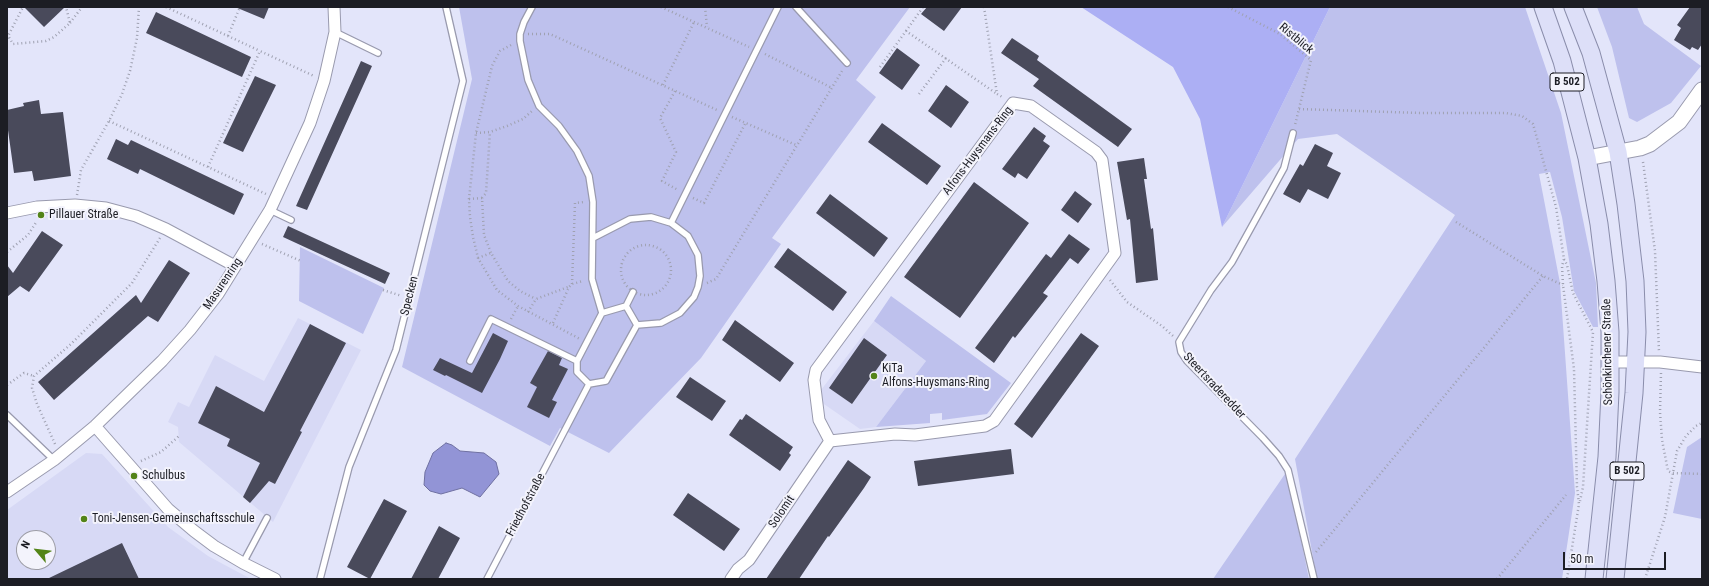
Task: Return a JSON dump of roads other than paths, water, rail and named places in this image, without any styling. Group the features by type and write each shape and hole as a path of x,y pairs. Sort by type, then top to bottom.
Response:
{"main road":[{"name":"B 502","path":"1542,7 1562,61 1587,158"},
{"name":"B 502","path":"1573,7 1591,53 1618,152"},
{"path":"1587,158 1640,148 1650,144 1680,122 1702,90"},
{"name":"Schönkirchener Straße","path":"1615,579 1629,451 1637,332 1635,281 1618,152"},
{"name":"Schönkirchener Straße","path":"1587,158 1599,224 1610,332 1607,456 1594,579"}],"street":[{"name":"Masurenring","path":"7,492 57,457 96,426 162,361 190,330 218,294 270,210 310,123 324,81 335,32 334,7"},
{"name":"Alfons-Huysmans-Ring","path":"1013,103 1031,106 1096,152 1102,160 1115,253 994,421 985,426 915,435 895,434 830,441 819,420 814,380 816,370 1013,103"},
{"path":"7,213 37,207 75,205 106,208 136,216 166,229 235,266"},
{"path":"1610,362 1660,362 1702,367"},
{"path":"96,426 173,513 214,546 275,579"},
{"name":"Solomit","path":"731,579 738,569 749,560 830,441"}],"lane":[{"name":"Specken","path":"320,579 349,467 396,350 463,81 446,7"},
{"path":"532,7 524,22 520,34 528,80 539,106 559,126 577,150 589,176 593,202 592,279 602,313 577,362 577,372 589,384 606,381 637,325"},
{"path":"671,223 684,194 726,114 778,7"},
{"path":"796,7 847,63"},
{"path":"335,32 378,53"},
{"name":"Steertsraderedder","path":"1293,133 1284,168 1232,262 1211,290 1179,342 1181,352 1187,361 1263,438 1279,456 1288,470 1314,579"},
{"path":"270,210 291,220"},
{"path":"593,238 630,219 651,217 671,223 688,236 698,255 700,276 698,287 694,296 680,313 661,323 637,325"},
{"path":"602,313 626,306 633,292"},
{"path":"626,306 637,325"},
{"path":"470,361 492,319 577,362"},
{"name":"Friedhofstraße","path":"487,579 589,384"},
{"path":"7,416 57,457"},
{"path":"243,563 267,518"}],"place":[{"name":"Pillauer Straße","path":"41,215"},
{"name":"KiTa Alfons-Huysmans-Ring","path":"874,376"},
{"name":"Schulbus","path":"134,476"},
{"name":"Toni-Jensen-Gemeinschaftsschule","path":"84,519"}]}
